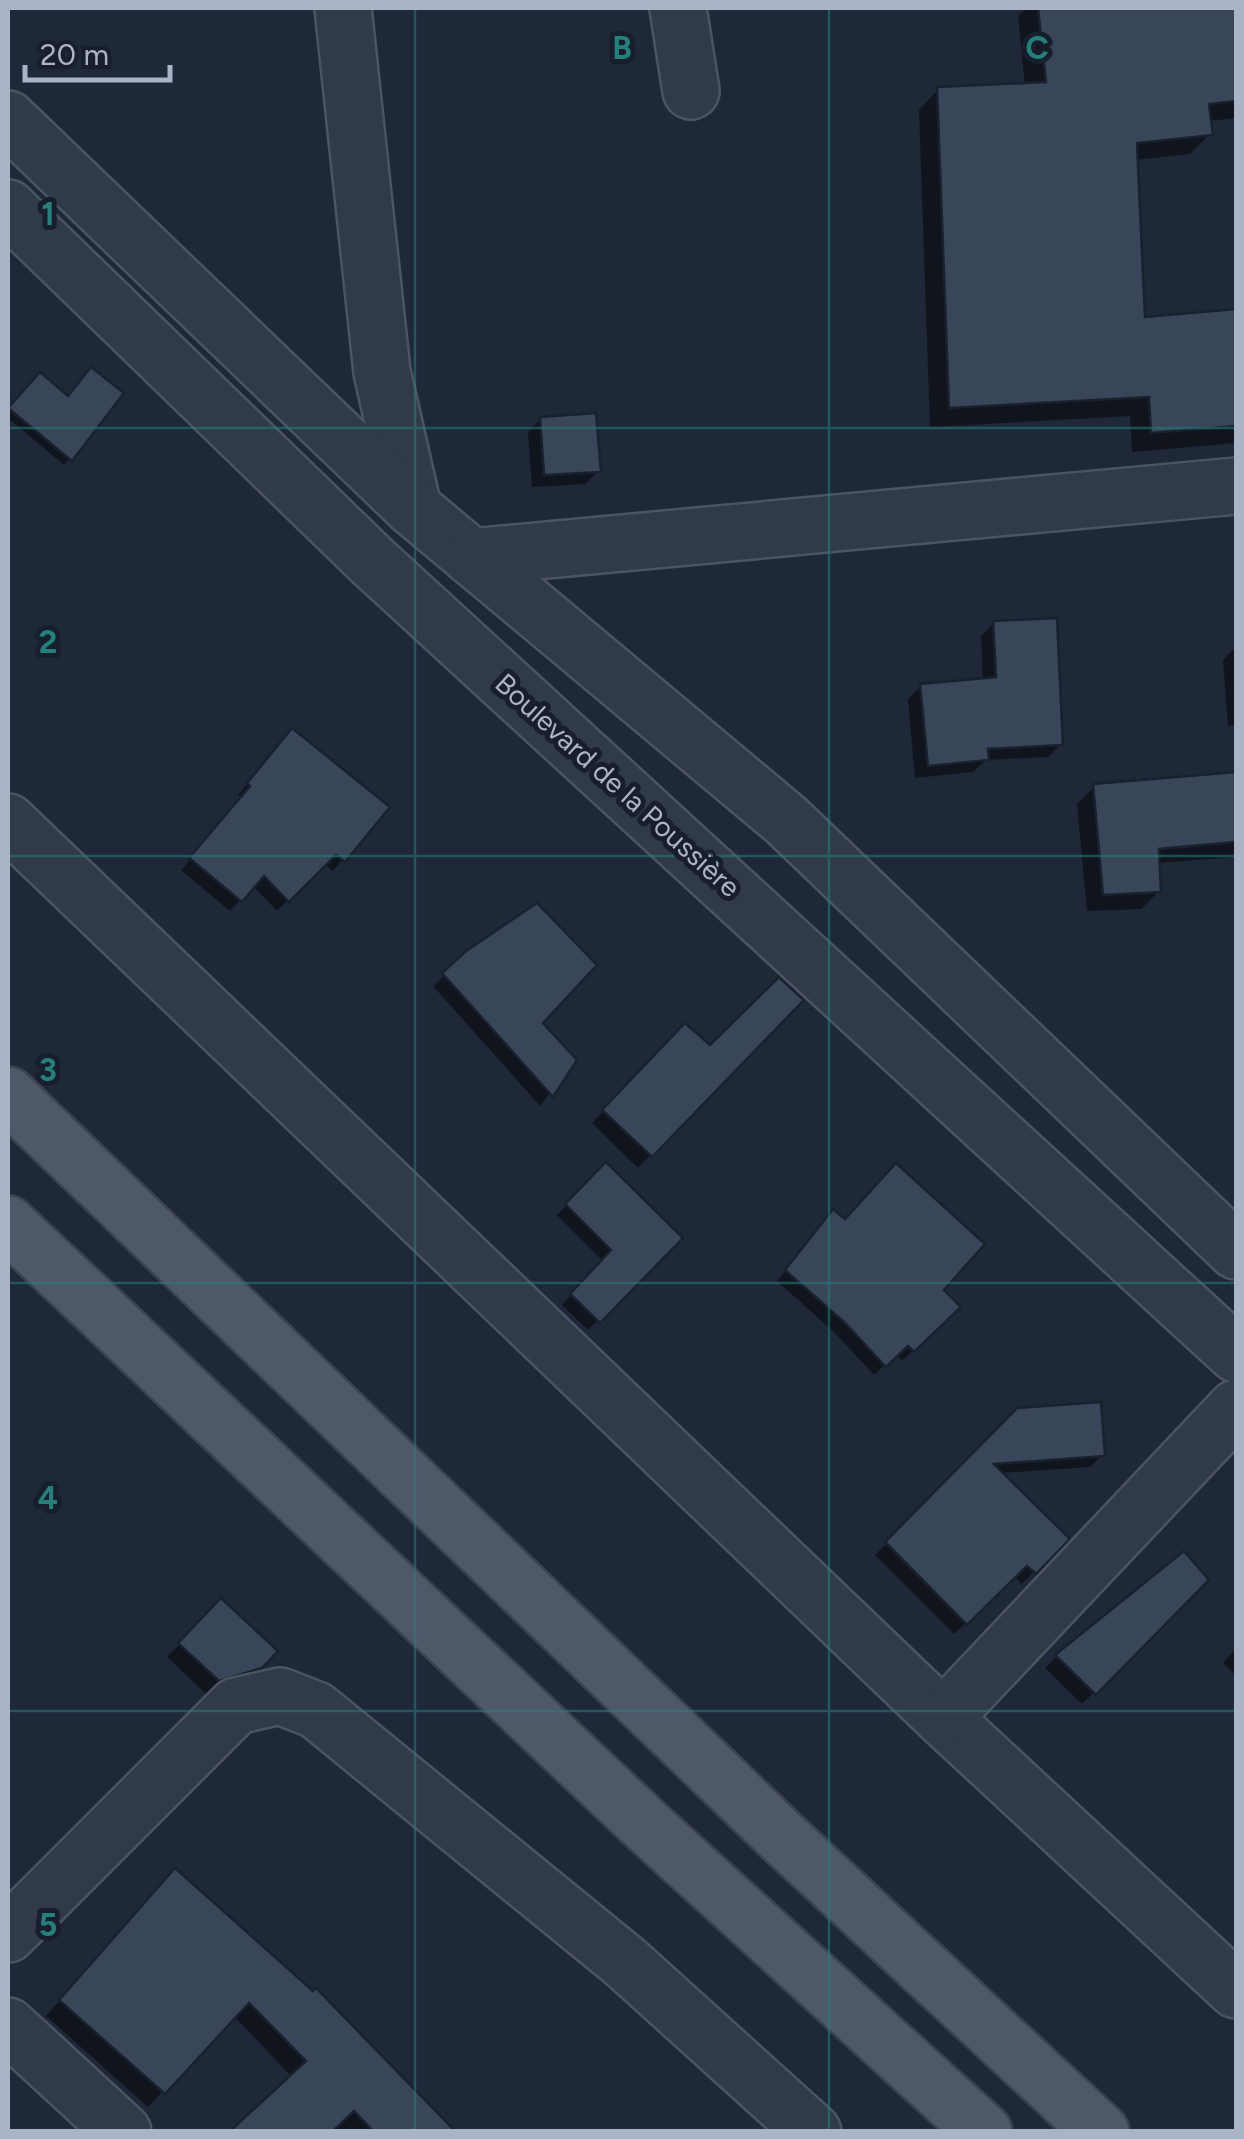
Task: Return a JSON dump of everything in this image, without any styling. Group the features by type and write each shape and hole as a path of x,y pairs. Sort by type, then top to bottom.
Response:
{"main road":[{"path":"8,1095 780,1835 1101,2132"},
{"path":"8,1224 649,1828 984,2132"}],"street":[{"path":"343,8 382,372 413,508"},
{"path":"678,8 690,91"},
{"path":"8,120 413,508 786,820 1236,1251"},
{"name":"Boulevard de la Poussière","path":"8,208 372,561 1236,1354"},
{"path":"471,557 1236,486"},
{"path":"372,561 413,508"},
{"path":"8,822 943,1718 1236,1990"},
{"path":"943,1718 1236,1408"},
{"path":"8,1934 236,1706 280,1696 316,1710 548,1899 625,1962 814,2132"},
{"path":"8,2026 123,2132"}],"building":[{"path":"1038,8 1236,8 1236,101 1209,104 1213,135 1137,143 1145,317 1236,309 1236,426 1151,433 1149,397 949,408 937,87 1046,82"},
{"path":"91,367 124,393 72,461 8,408 40,372 68,396"},
{"path":"596,413 601,472 544,475 540,417"},
{"path":"1057,618 1063,745 988,749 989,760 928,766 920,684 996,677 993,621"},
{"path":"292,728 390,807 345,862 336,855 289,902 264,876 242,902 189,858 250,786 247,783"},
{"path":"1236,772 1236,842 1159,849 1161,892 1103,895 1093,784"},
{"path":"537,903 597,965 543,1023 577,1060 553,1097 442,973 466,951"},
{"path":"779,977 804,1000 652,1157 602,1110 685,1023 710,1045"},
{"path":"606,1162 683,1238 600,1323 570,1294 611,1250 565,1204"},
{"path":"896,1163 985,1244 944,1290 961,1307 914,1352 908,1346 886,1367 845,1323 785,1270 833,1209 845,1219"},
{"path":"1101,1402 1105,1456 994,1464 1070,1539 1036,1574 1027,1566 967,1625 885,1542 1017,1408"},
{"path":"1184,1551 1209,1580 1096,1695 1055,1655"},
{"path":"221,1598 278,1651 262,1668 219,1681 178,1643"},
{"path":"175,1868 313,1991 316,1988 456,2132 374,2132 354,2111 332,2132 229,2132 306,2061 249,2003 165,2094 59,2000"}]}
